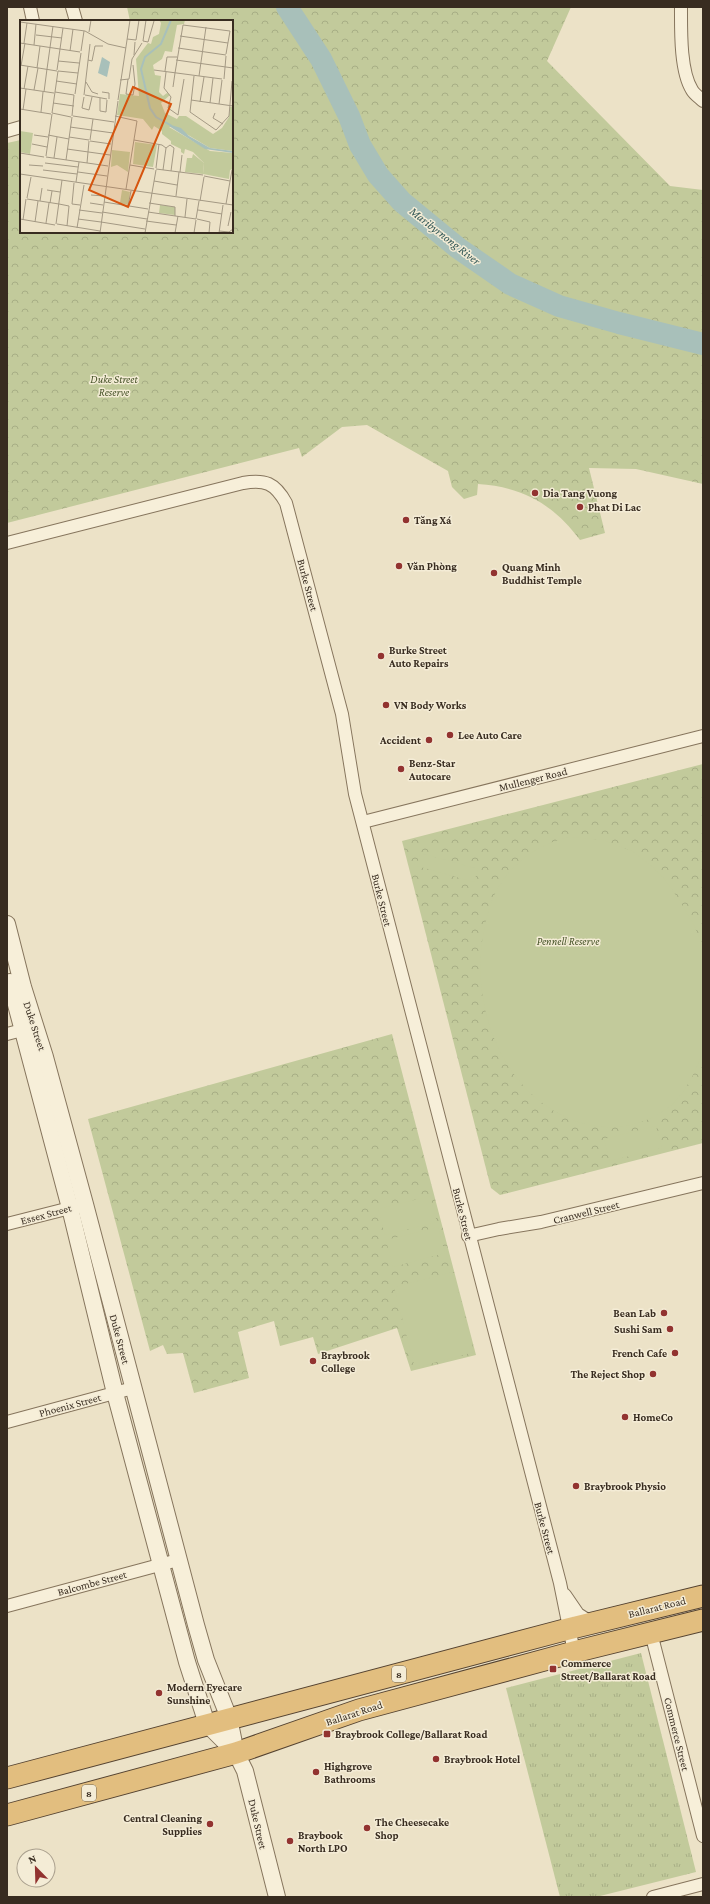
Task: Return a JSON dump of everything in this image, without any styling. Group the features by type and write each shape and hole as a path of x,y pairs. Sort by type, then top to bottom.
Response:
{"highway":[{"name":"Ballarat Road","path":"7,1778 568,1629 703,1596"},
{"name":"Ballarat Road","path":"7,1815 236,1753 359,1710 574,1652 703,1620"}],"street":[{"path":"30,7 33,20"},
{"path":"72,7 76,20"},
{"path":"681,7 684,66 692,90 703,101"},
{"path":"7,131 20,127"},
{"name":"Burke Street","path":"7,543 243,482 266,482 277,489 286,503 290,513 342,714 352,780 468,1236 560,1583 568,1629 574,1652"},
{"name":"Mullenger Road","path":"363,822 703,736"},
{"name":"Duke Street","path":"7,924 29,1028 77,1206 133,1388 206,1660 229,1718 236,1753 251,1793 274,1896"},
{"name":"Duke Street","path":"7,969 29,1028"},
{"path":"7,1034 29,1028"},
{"name":"Cranwell Street","path":"468,1236 498,1229 541,1222 703,1183"},
{"name":"Duke Street","path":"77,1206 115,1393 187,1662 207,1724 236,1753"},
{"name":"Essex Street","path":"7,1224 77,1206"},
{"name":"Phoenix Street","path":"7,1422 133,1388"},
{"name":"Balcombe Street","path":"7,1606 178,1560"},
{"name":"Burke Street","path":"560,1583 571,1605 578,1614 592,1623"},
{"name":"Commerce Street","path":"651,1633 703,1836"},
{"path":"653,1897 703,1884"}],"green space":[{"name":"Duke Street Reserve","path":"127,7 571,7 547,61 670,186 703,190 703,484 636,469 589,468 605,533 580,540 570,527 548,507 523,494 509,489 478,484 477,495 464,499 452,487 448,471 367,425 342,427 302,457 299,448 7,523 7,143 20,140 20,233 233,233 233,20 130,20"},
{"name":"Pennell Reserve","path":"703,764 703,1143 500,1195 491,1188 402,841"},
{"path":"570,837 603,840 632,851 653,867 666,881 679,900 694,925 703,947 703,1051 701,1057 689,1083 675,1102 653,1117 633,1124 613,1127 593,1126 556,1112 539,1100 524,1086 511,1070 500,1052 486,1014 482,994 481,973 483,933 488,913 499,886 518,863 529,854 555,841"},
{"path":"420,853 478,869 474,882 417,866"},
{"path":"392,1034 476,1355 411,1371 397,1328 318,1354 313,1337 280,1346 274,1321 238,1332 249,1378 194,1393 183,1353 167,1354 163,1345 150,1351 88,1119"},
{"path":"656,1126 662,1148 610,1161 604,1139"},
{"path":"430,1196 437,1222 385,1235 378,1209"},
{"path":"438,1227 445,1253 393,1267 386,1240"},
{"path":"453,1272 474,1352 415,1368 394,1287"},
{"path":"641,1653 696,1872 596,1897 560,1897 506,1688"}],"waterway":[{"name":"Maribyrnong River","path":"287,7 321,59 349,116 360,145 378,175 402,202 458,248 510,284 559,306 703,344"}],"place":[{"name":"Dia Tang Vuong","path":"535,493"},
{"name":"Phat Di Lac","path":"580,507"},
{"name":"Tăng Xá","path":"406,520"},
{"name":"Văn Phòng","path":"399,566"},
{"name":"Quang Minh Buddhist Temple","path":"494,573"},
{"name":"Burke Street Auto Repairs","path":"381,656"},
{"name":"VN Body Works","path":"386,705"},
{"name":"Lee Auto Care","path":"450,735"},
{"name":"Accident","path":"429,740"},
{"name":"Benz-Star Autocare","path":"401,769"},
{"name":"Bean Lab","path":"664,1313"},
{"name":"Sushi Sam","path":"670,1329"},
{"name":"French Cafe","path":"675,1353"},
{"name":"Braybrook College","path":"313,1361"},
{"name":"The Reject Shop","path":"653,1374"},
{"name":"HomeCo","path":"625,1417"},
{"name":"Braybrook Physio","path":"576,1486"},
{"name":"Commerce Street/Ballarat Road","path":"553,1669"},
{"name":"Modern Eyecare Sunshine","path":"159,1693"},
{"name":"Braybrook College/Ballarat Road","path":"327,1734"},
{"name":"Braybrook Hotel","path":"436,1759"},
{"name":"Highgrove Bathrooms","path":"316,1772"},
{"name":"Central Cleaning Supplies","path":"210,1824"},
{"name":"The Cheesecake Shop","path":"367,1828"},
{"name":"Braybook North LPO","path":"290,1841"}]}
